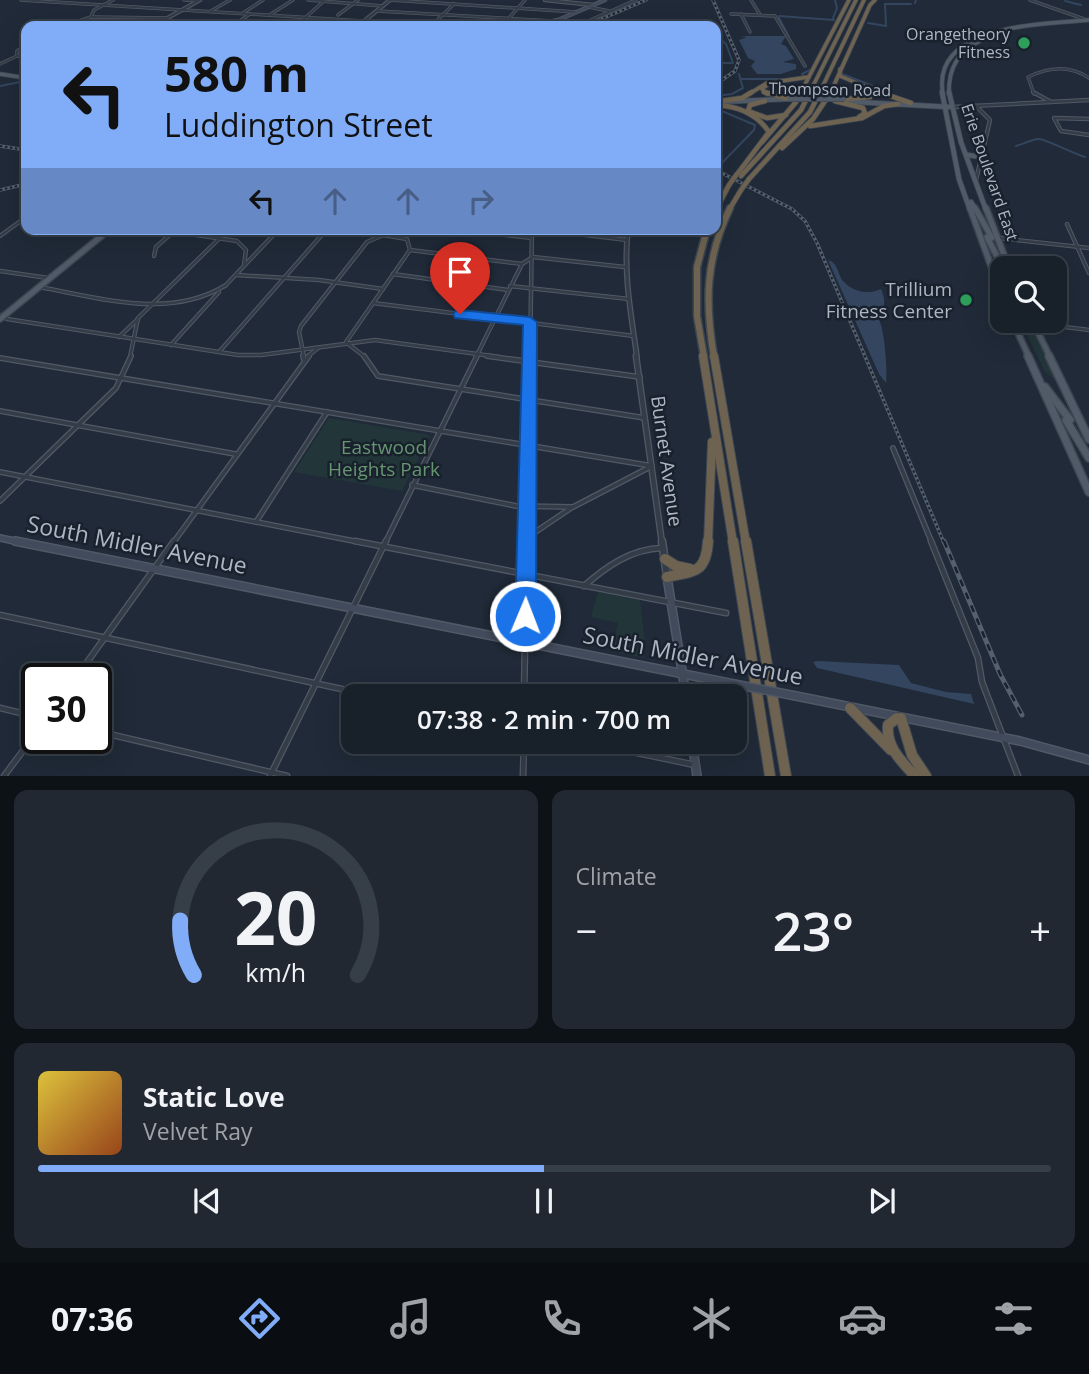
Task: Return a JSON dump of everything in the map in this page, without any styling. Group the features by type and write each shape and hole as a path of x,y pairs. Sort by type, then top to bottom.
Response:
{"highway":[{"path":"762,142 792,110 849,0"},
{"path":"739,175 801,110 856,0"},
{"path":"721,200 734,187 749,179 815,104 864,0"},
{"path":"807,128 822,108 870,5 875,0"},
{"path":"824,48 851,10"},
{"path":"850,46 854,22"},
{"path":"840,69 840,76 844,78 870,87 890,99 911,103"},
{"path":"721,102 743,97 764,84 802,80 812,74"},
{"path":"789,100 771,96 762,89 773,84 788,84 799,88 801,94"},
{"path":"830,92 835,86 847,84 864,87 872,93 866,98 844,99"},
{"path":"765,101 750,105 748,111 771,118 782,117 792,110"},
{"path":"822,108 829,114 852,118 865,113 857,105 834,101"},
{"path":"721,104 734,107 766,126 769,132 739,175 721,226"},
{"path":"774,153 807,128 827,120 860,119 880,106 898,104"},
{"path":"705,235 699,255 696,292 700,346 770,775"},
{"path":"718,235 712,251 706,288 707,316 786,775"},
{"path":"667,576 698,570 706,563 712,489 712,417"},
{"path":"665,559 682,569 698,570"},
{"path":"850,708 915,775"},
{"path":"899,759 887,735 888,725 899,718 909,748 926,775"}],"main road":[{"path":"555,21 604,0"},
{"name":"Erie Boulevard East","path":"993,256 976,180 948,107 941,80 946,65 965,43 994,32 1088,21"},
{"name":"Erie Boulevard East","path":"1001,256 963,189 947,115 951,68 967,48 979,40 999,34 1088,21"},
{"path":"0,74 21,77"},
{"name":"Thompson Road","path":"721,103 844,99 948,107"},
{"name":"Thompson Road","path":"721,103 789,100 948,107"},
{"path":"918,106 947,115"},
{"path":"967,155 982,157"},
{"path":"963,189 998,256"},
{"path":"1,317 103,235"},
{"path":"1018,333 1089,492"},
{"path":"1038,333 1089,439"},
{"path":"1039,380 1068,420 1089,458"},
{"name":"South Midler Avenue","path":"0,538 1004,737 1089,760"},
{"name":"Burnet Avenue","path":"667,576 684,684"},
{"path":"694,754 697,775"}],"street":[{"path":"20,0 350,21"},
{"path":"92,17 94,10 113,0"},
{"path":"184,0 199,1"},
{"path":"211,11 230,0"},
{"path":"243,13 263,0"},
{"path":"269,15 293,0"},
{"path":"308,0 383,6"},
{"path":"338,15 358,0"},
{"path":"365,21 390,0 576,12"},
{"path":"436,21 461,0"},
{"path":"506,21 525,0"},
{"path":"545,0 558,0 611,12"},
{"path":"585,21 635,0"},
{"path":"751,0 760,14"},
{"path":"1030,0 1088,21"},
{"path":"162,21 199,1"},
{"path":"303,21 325,1"},
{"path":"377,11 555,21"},
{"path":"216,12 250,14"},
{"path":"240,21 250,14"},
{"path":"732,14 773,15 805,66"},
{"path":"741,14 750,32"},
{"path":"80,21 92,17 167,18"},
{"path":"142,21 146,19"},
{"path":"994,32 999,34"},
{"path":"16,56 21,48"},
{"path":"0,64 16,56 21,56"},
{"path":"1052,102 1034,94 1028,77 1044,70 1067,69 1081,72 1089,78"},
{"name":"Thompson Road","path":"948,107 1089,100"},
{"path":"976,106 990,120 976,180"},
{"path":"1089,119 1055,118 1060,131 1089,135"},
{"path":"0,236 21,221"},
{"path":"1067,224 1089,273"},
{"path":"154,256 156,247 170,235"},
{"path":"201,235 240,243 246,253 244,265"},
{"path":"119,337 222,235"},
{"path":"171,345 273,235"},
{"path":"219,352 322,235"},
{"path":"505,235 531,238"},
{"path":"524,684 532,235"},
{"path":"585,235 627,240"},
{"name":"Burnet Avenue","path":"627,235 625,267 667,576"},
{"path":"304,360 299,332 302,326 366,242 377,237 395,236 409,241 410,250 346,342"},
{"path":"989,237 1089,248"},
{"path":"410,250 522,264"},
{"path":"246,253 256,253"},
{"path":"271,774 522,264 530,258 625,267"},
{"path":"0,271 50,279"},
{"path":"393,274 629,299"},
{"path":"236,275 335,282 383,289"},
{"path":"40,287 153,304 184,304 203,298 226,285"},
{"path":"203,298 209,303"},
{"path":"373,303 634,336"},
{"path":"1,317 253,356 374,340 640,377"},
{"path":"0,501 106,399 122,379 138,318"},
{"path":"1067,327 1089,330"},
{"path":"346,342 363,354 378,376 645,418"},
{"path":"86,663 304,360 319,346"},
{"path":"0,358 652,466"},
{"path":"0,411 237,454"},
{"path":"256,522 327,412"},
{"path":"1056,418 1080,421"},
{"path":"893,448 962,616 978,658 982,682 1018,775"},
{"path":"527,538 573,507 652,466"},
{"path":"0,472 726,613"},
{"path":"412,485 528,507 573,507"},
{"path":"584,586 600,571 638,550 647,547 664,548"},
{"path":"0,615 341,689"},
{"path":"0,709 21,714"},
{"path":"112,735 271,774 287,775"},
{"path":"5,775 21,754"},
{"path":"523,775 524,754"},
{"path":"642,754 695,765"}],"green space":[{"path":"1026,333 1034,333 1058,382 1045,372"},
{"name":"Eastwood Heights Park","path":"329,418 430,435 402,491 294,472"},
{"path":"598,592 640,600 644,658 612,651 618,623 591,617"}],"water":[{"path":"738,36 786,36 781,44 786,46 794,59 783,62 796,64 796,69 781,74 757,74 751,66 755,61 748,58 739,40 747,37"},
{"path":"828,260 852,288 866,292 881,289 884,305 879,320 885,350 886,383 879,374"},
{"path":"813,662 899,665 911,683 946,692 971,694 974,704 817,668"}],"waterway":[{"path":"833,18 837,8 835,0"},
{"path":"1065,1 1081,5"},
{"path":"868,23 886,26 885,4 911,4"},
{"path":"779,16 834,20"},
{"path":"779,18 789,37"},
{"path":"721,40 726,44 733,63 721,63"},
{"path":"804,76 802,74 810,70"},
{"path":"721,95 732,94 743,88 739,74"},
{"path":"842,74 886,91"},
{"path":"741,79 785,79"},
{"path":"0,86 21,82"},
{"path":"721,111 755,125 754,130 721,164"},
{"path":"1016,146 1041,139 1085,157"}],"railway":[{"path":"597,21 646,0"},
{"path":"713,0 739,60 735,71 721,81"},
{"path":"0,146 21,149"},
{"path":"721,173 792,209 805,221 817,243 944,543"},
{"path":"0,190 21,185"},
{"path":"944,541 1000,674 1022,715"}],"place":[{"name":"Orangetheory Fitness","path":"1024,43"},
{"name":"Trillium Fitness Center","path":"966,300"}],"route":[{"path":"460,314 530,322 525,616"}]}
